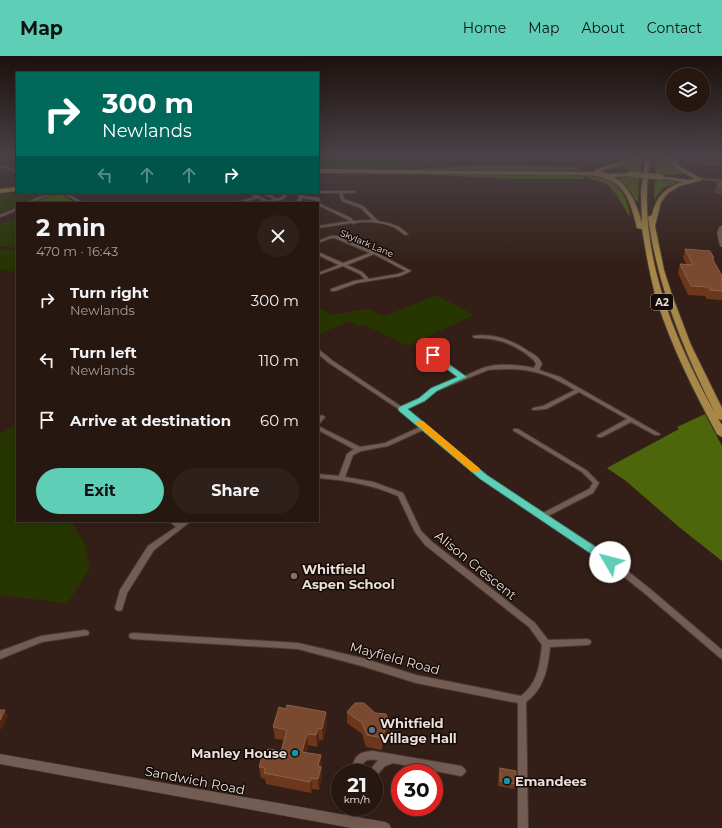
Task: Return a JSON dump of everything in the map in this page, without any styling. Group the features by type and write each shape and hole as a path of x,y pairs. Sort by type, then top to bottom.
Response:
{"highway":[{"path":"626,192 635,207 645,248 649,252"},
{"name":"A2","path":"643,192 649,252 661,300 687,367 722,434"},
{"name":"A2","path":"650,192 653,235 661,274 682,334 722,417"},
{"path":"653,235 655,208 661,197 667,192"}],"street":[{"path":"340,192 343,200 362,207 377,222"},
{"path":"30,202 53,194"},
{"path":"66,194 80,202"},
{"path":"252,194 269,202 283,198 285,194"},
{"path":"266,194 277,200"},
{"path":"298,202 302,194"},
{"path":"240,202 259,197"},
{"path":"300,197 318,199 318,202"},
{"path":"319,204 350,219 353,223"},
{"path":"0,216 16,209"},
{"path":"319,227 377,222 392,224 406,234"},
{"path":"319,223 325,226"},
{"path":"338,227 353,223 367,223"},
{"path":"722,227 718,233 722,246"},
{"name":"Skylark Lane","path":"319,242 331,237 336,237 374,253 409,271 399,275 368,280"},
{"path":"319,274 374,253"},
{"path":"319,254 361,273 368,280"},
{"path":"333,290 352,283 368,280"},
{"path":"475,336 496,336 510,342 537,359 539,364 536,370"},
{"path":"319,352 331,362 402,409 483,477 598,552 646,590 722,655"},
{"path":"433,355 463,377"},
{"path":"402,409 422,400 434,390 477,371 495,367 514,367 536,370 558,378 657,434"},
{"path":"535,409 544,408 580,390"},
{"path":"600,436 631,419"},
{"path":"341,478 350,454 359,449 386,445 424,427"},
{"path":"319,429 359,449"},
{"path":"516,430 584,471 596,483 591,491 542,516"},
{"name":"Alison Crescent","path":"319,476 341,478 381,486 402,495 418,532 428,543 532,625 546,644"},
{"path":"174,522 180,526"},
{"path":"119,608 123,592 151,548 186,522"},
{"path":"0,655 41,639 85,633"},
{"name":"Mayfield Road","path":"133,636 298,646 362,662 416,679 522,700"},
{"path":"523,828 522,700 530,695 540,681 545,661 546,644 587,642"},
{"path":"357,764 364,756 373,755 461,771"},
{"name":"Sandwich Road","path":"0,759 385,828"},
{"path":"381,764 393,759"},
{"path":"350,816 350,822"}],"green space":[{"path":"614,192 622,192 626,199 630,217"},
{"path":"630,192 638,192 638,201 636,201"},
{"path":"654,192 660,192 654,200"},
{"path":"40,194 28,202 16,202 16,208 0,215 0,195"},
{"path":"61,194 73,202 33,202 45,197"},
{"path":"16,219 16,248 0,246 0,223"},
{"path":"0,249 16,251 16,270 10,272 0,269"},
{"path":"437,295 474,315 408,346 365,325 358,327 350,321 319,335 319,308 332,315 367,309 385,316"},
{"path":"705,414 722,446 722,561 679,527 626,481 607,468 679,429 677,427"},
{"path":"16,425 16,522 72,522 85,544 90,568 67,604 0,595 0,434"}],"building":[{"path":"685,249 710,251 714,258 712,258 722,276 722,291 710,290 708,287 691,286 680,264 693,265"},
{"path":"355,703 364,703 375,713 386,714 390,724 384,732 383,738 367,735 362,723 347,712"},
{"name":"Manley House","path":"287,705 326,712 322,729 318,728 316,735 307,734 302,752 321,755 318,766 321,767 318,779 311,778 310,782 264,773 265,768 259,767 262,757 265,757 268,749 281,751 287,730 273,727 279,707 286,709"},
{"path":"0,710 5,710 0,720"},
{"path":"500,768 516,771 516,784 500,781"}],"slow traffic":[{"path":"420,423 475,470"}],"place":[{"name":"Whitfield Aspen School","path":"294,576"},
{"name":"Whitfield Village Hall","path":"372,730"},
{"name":"Manley House","path":"295,753"},
{"name":"Emandees","path":"507,781"}],"route":[{"path":"433,355 463,377 434,390 422,400 402,409 483,477 598,552 610,562"}]}
